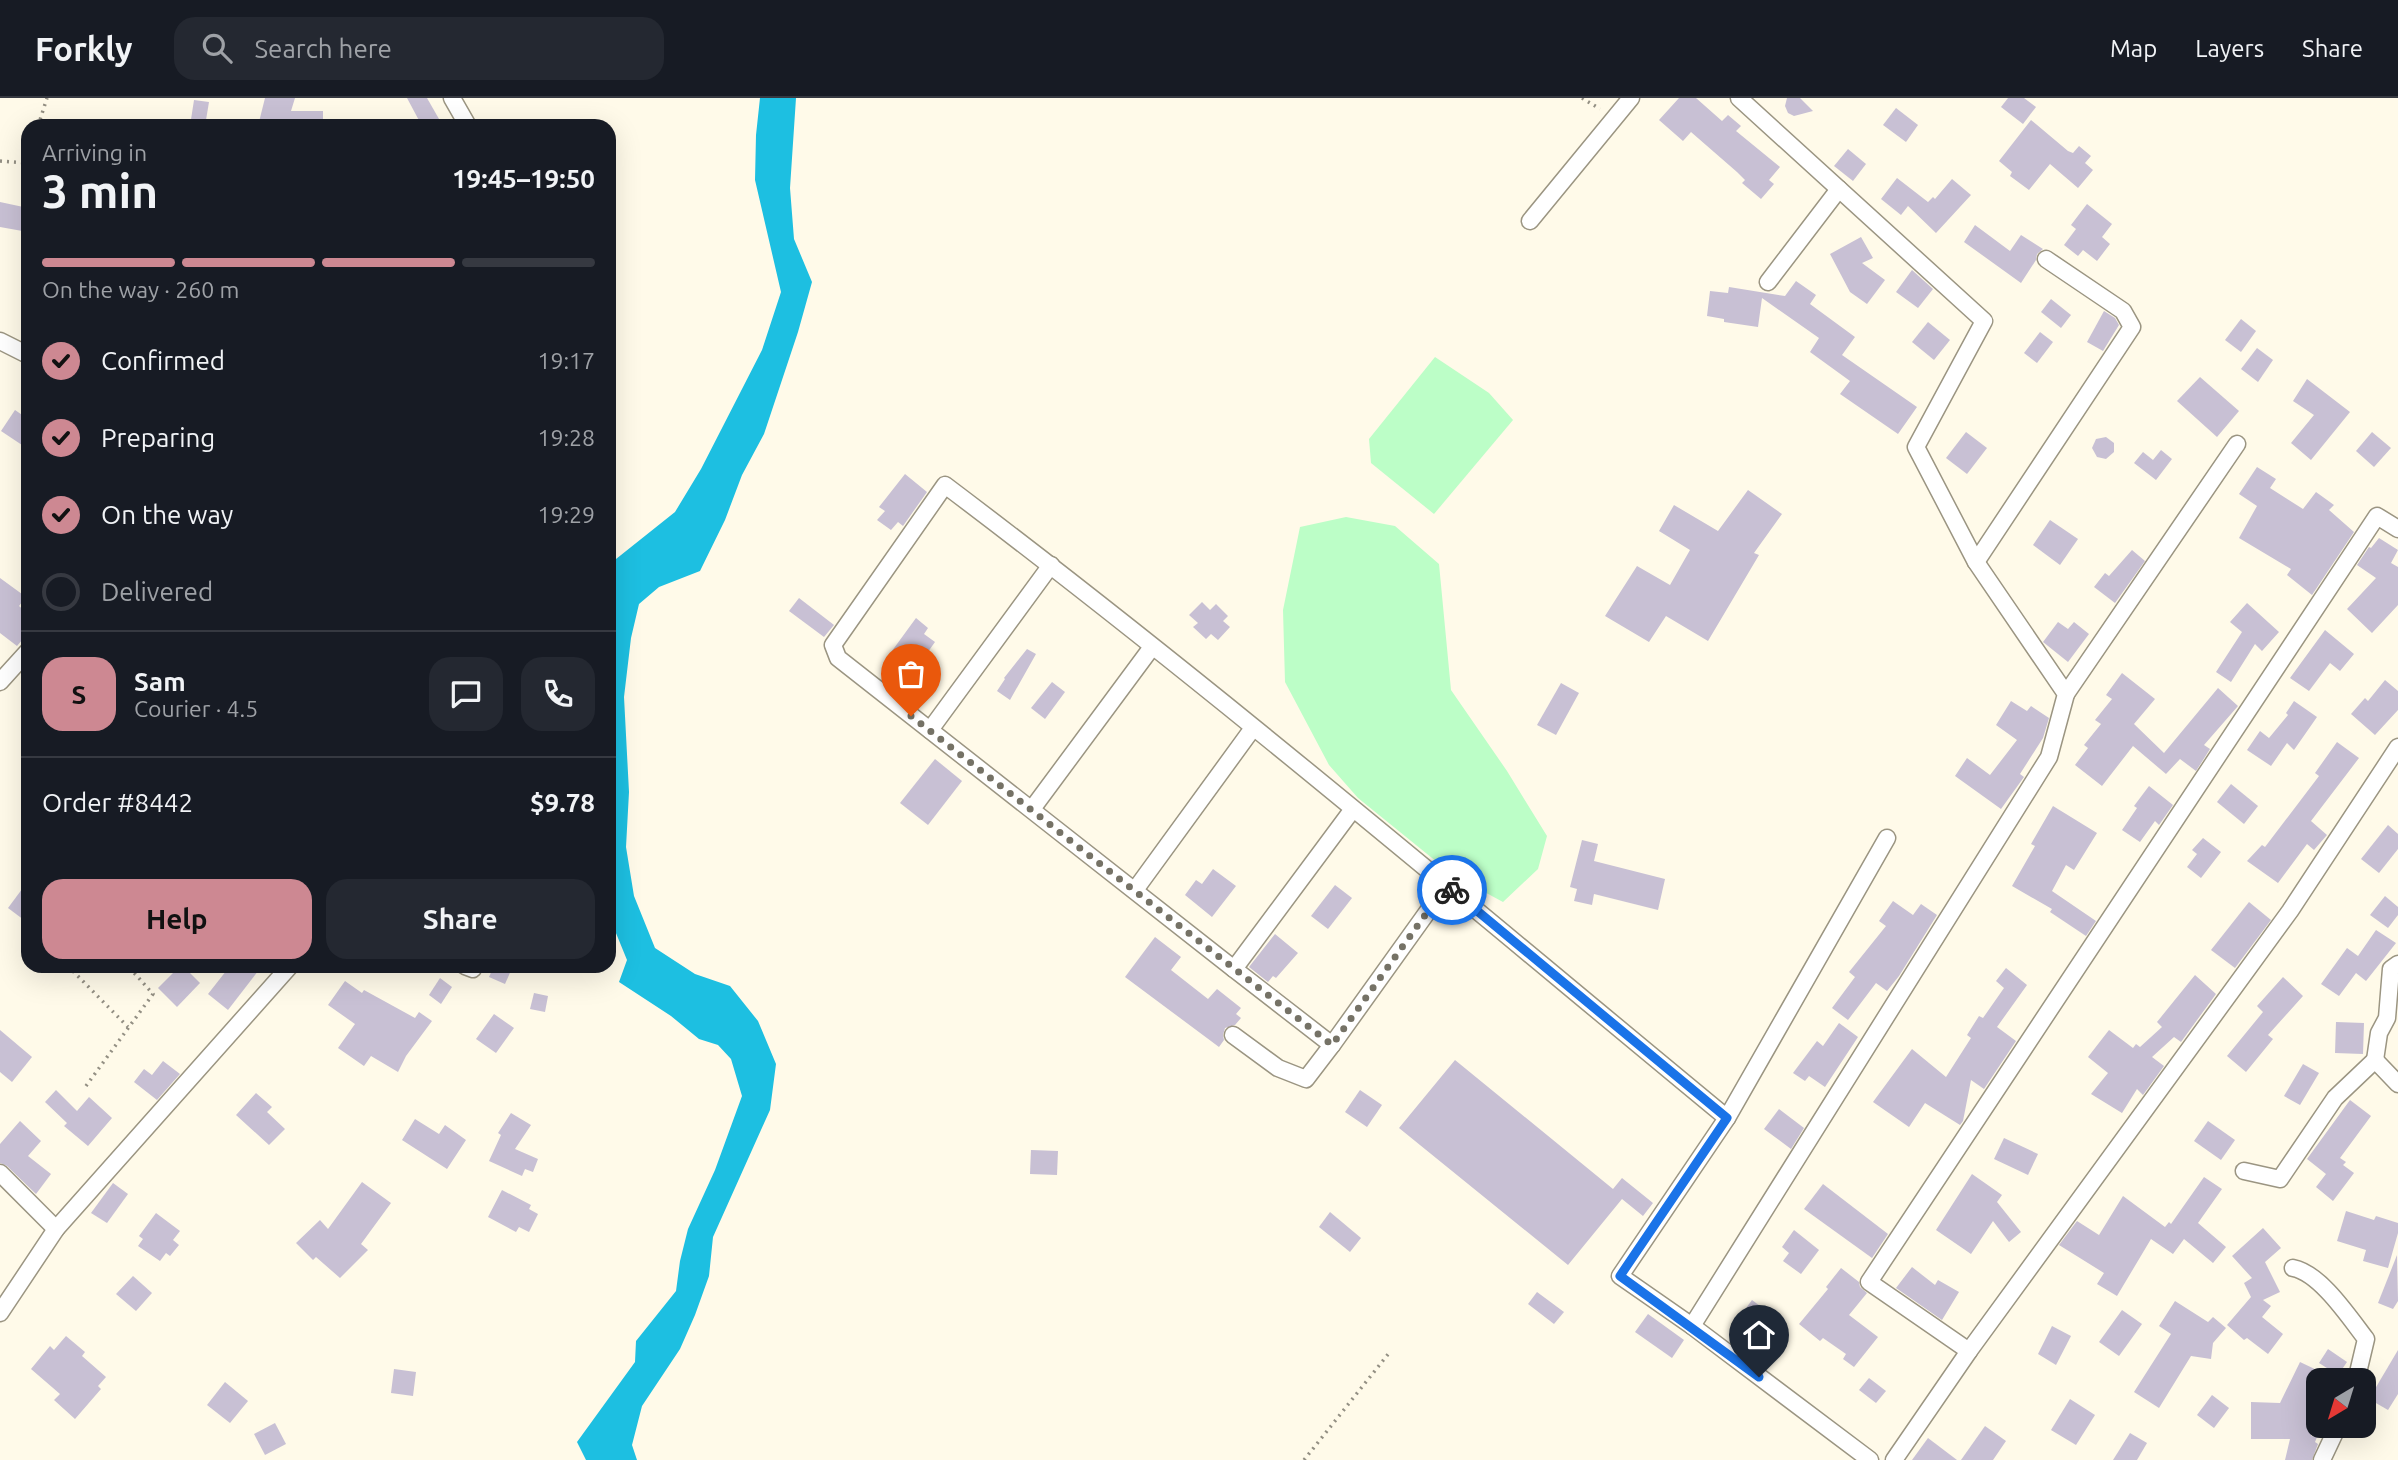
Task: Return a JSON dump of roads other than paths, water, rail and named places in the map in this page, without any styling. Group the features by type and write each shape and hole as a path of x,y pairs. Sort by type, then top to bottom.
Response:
{"street":[{"path":"452,98 464,119"},
{"path":"1530,220 1631,98"},
{"path":"1739,98 1984,321 1916,447 1976,562 2066,694"},
{"path":"1769,282 1839,189"},
{"path":"1976,562 2132,327 2123,311 2046,259"},
{"path":"0,341 21,352"},
{"path":"1692,1326 2049,757 2066,694 2237,444"},
{"path":"1332,1045 838,658 833,645 945,485 1051,565 1253,728 1727,1118"},
{"path":"1969,1351 1869,1282 2377,516 2398,529"},
{"path":"930,730 1051,565"},
{"path":"1032,809 1152,647"},
{"path":"0,681 21,658"},
{"path":"1135,890 1253,728"},
{"path":"1894,1460 1969,1351 2290,911 2398,747"},
{"path":"1234,969 1353,809"},
{"path":"1870,1460 1692,1326 1620,1276 1727,1118 1887,838"},
{"path":"1233,1035 1278,1068 1306,1079 1446,886"},
{"path":"2244,1171 2280,1179 2335,1098 2375,1060 2379,1033 2387,1018 2391,969 2398,964"},
{"path":"0,1313 56,1229 284,973"},
{"path":"2375,1060 2398,1084"},
{"path":"0,1173 56,1229"},
{"path":"2293,1268 2303,1270 2334,1299 2366,1339 2359,1368"},
{"path":"2322,1460 2332,1438"}],"water":[{"path":"760,98 796,98 790,188 794,239 812,282 764,434 742,475 725,520 700,571 659,587 639,604 631,638 624,697 629,792 626,847 634,896 655,948 695,974 730,986 758,1021 776,1064 770,1110 713,1237 709,1276 695,1315 680,1349 642,1406 632,1445 637,1460 586,1460 577,1442 635,1362 636,1341 676,1291 688,1229 715,1170 742,1096 731,1059 718,1045 699,1039 671,1016 619,982 627,960 616,933 616,559 675,512 701,469 762,350 781,292 755,180"}]}
